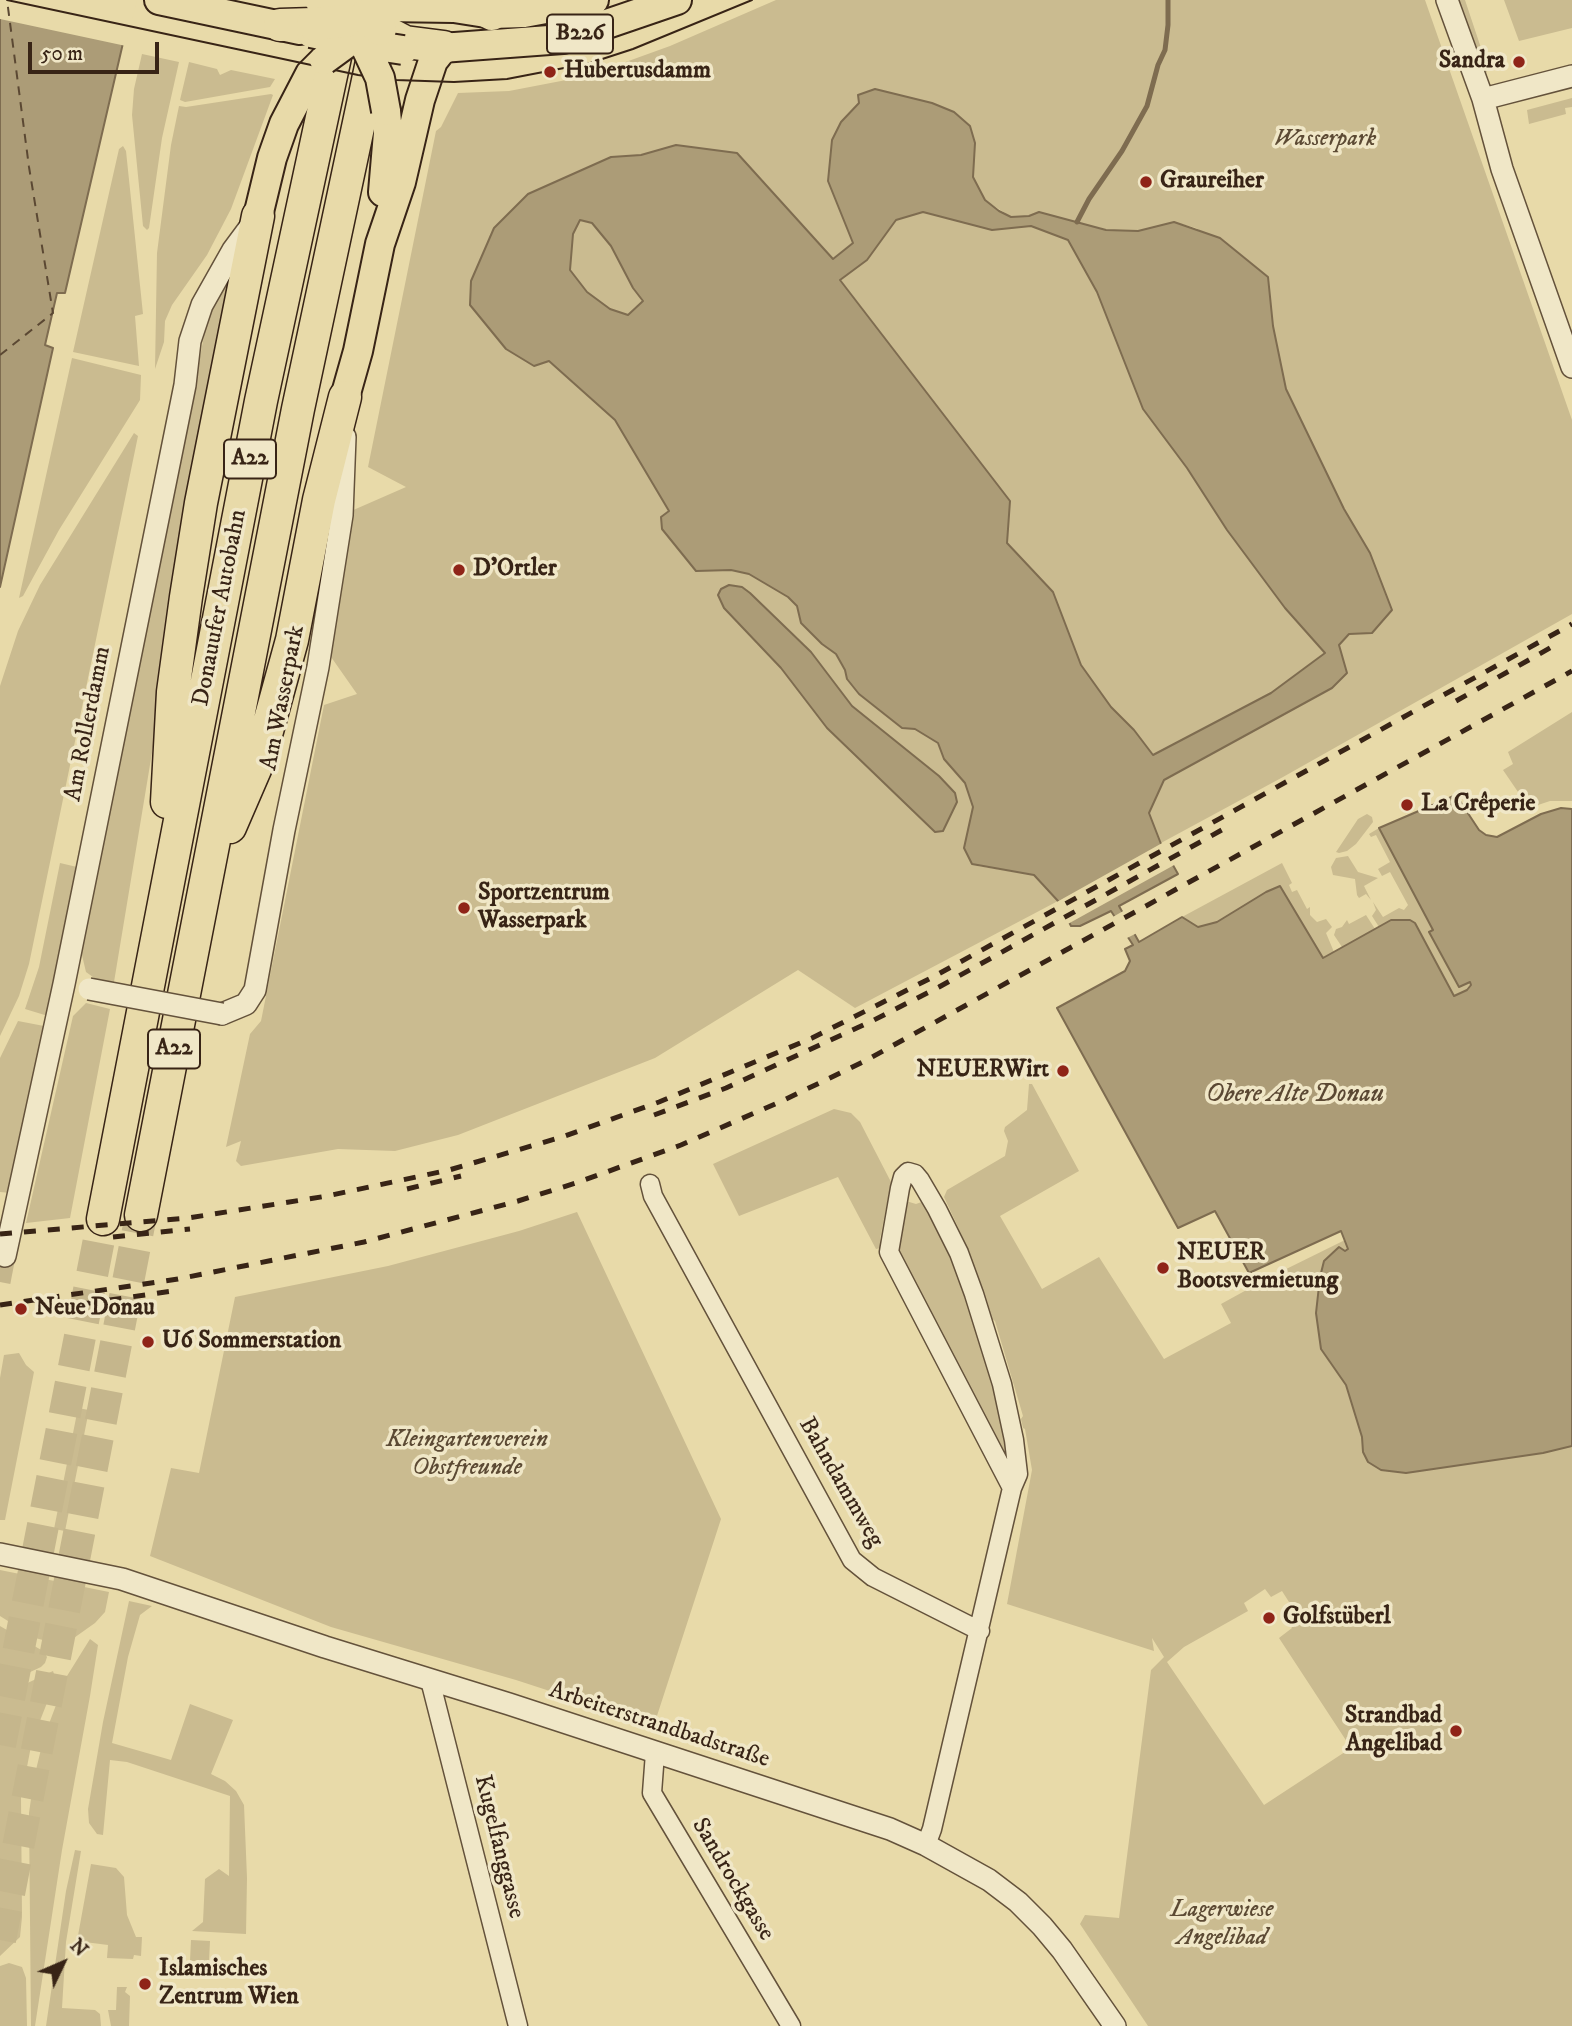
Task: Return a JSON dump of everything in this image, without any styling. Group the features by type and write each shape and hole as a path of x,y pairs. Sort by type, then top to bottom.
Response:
{"highway":[{"path":"280,25 359,17 444,47"},
{"name":"Donauufer Autobahn","path":"141,1215 306,370 359,17"},
{"name":"Donauufer Autobahn","path":"103,1219 264,388 359,17"},
{"path":"161,920 173,692 184,610 201,503 258,216"},
{"path":"206,883 258,760 292,640 319,500 345,397"}],"main road":[{"path":"159,0 280,25 304,78"},
{"name":"B226","path":"479,7 524,13 594,0"},
{"name":"B226","path":"444,47 563,39 677,0"},
{"path":"359,17 455,23 479,7"},
{"path":"258,216 278,139 304,78 359,17"},
{"path":"359,17 380,78 386,111 388,133 380,244"},
{"path":"345,397 358,351 380,244 401,182 425,82 433,61 444,47"}],"street":[{"path":"1447,0 1483,99 1502,169 1572,367"},
{"path":"1483,99 1572,76"},
{"name":"Am Rollerdamm","path":"5,1256 64,984 185,384 190,341 202,306 217,278 258,216"},
{"name":"Am Wasserpark","path":"64,984 222,1014 246,1004 255,990 320,656 341,515 345,397"},
{"path":"926,1845 980,1631 1012,1488 1018,1475 1014,1440 1002,1384 982,1316 959,1253 937,1209 920,1180 915,1174 908,1172 903,1177 900,1188 890,1252 1012,1488"},
{"name":"Bahndammweg","path":"650,1184 653,1196 852,1560 873,1577 980,1631"},
{"name":"Arbeiterstrandbadstraße","path":"0,1554 122,1579 890,1829 926,1845 989,1880 1034,1918 1062,1950 1115,2026"},
{"name":"Kugelfanggasse","path":"430,1680 518,2026"},
{"name":"Sandrockgasse","path":"655,1753 652,1793 791,2026"}],"green space":[{"name":"Wasserpark","path":"776,0 1425,0 1572,420 1572,614 1161,843 1149,813 1164,780 1332,688 1347,673 1339,645 1349,634 1372,633 1392,610 1370,553 1344,509 1286,388 1273,326 1268,277 1196,228 1174,222 1138,231 1106,230 1029,216 1011,217 985,200 973,176 974,160 859,103 841,122 828,181 853,243 833,259 737,153 676,145 641,155 611,157 528,194 495,228 471,281 549,361 615,420 670,512 696,571 731,570 749,574 797,605 801,623 836,654 847,679 902,728 915,729 938,743 944,759 965,783 973,807 964,848 978,866 1034,875 1058,901 855,1008 798,970 655,1058 458,1135 395,1151 338,1149 241,1166 236,1161 241,1141 226,1147 250,1034 261,1021 324,705 357,694 322,644 342,515 406,487 368,467 436,131 441,127 458,93 509,91 587,76 670,46","holes":["750,593 852,706 939,776 935,832 827,728 781,668 724,608"]},
{"path":"1459,0 1465,0 1488,69 1485,76"},
{"path":"1504,0 1572,0 1572,28 1519,41"},
{"path":"142,54 179,62 162,138 147,230 143,226 132,115 134,89"},
{"path":"189,62 217,69 220,75 231,70 275,79 270,87 185,102 180,100"},
{"path":"273,95 231,209 207,255 172,305 165,321 164,342 155,369 157,253 171,145 179,106"},
{"path":"1572,98 1572,107 1565,108 1566,114 1529,124 1527,110"},
{"path":"123,146 126,151 143,314 135,316 139,366 73,352 119,149"},
{"path":"923,212 992,230 1031,226 1068,240 1187,468 1227,530 1285,608 1325,652 1271,693 1153,756 1134,730 1111,707 1081,665 1053,592 1007,543 1010,501 840,279 867,260 896,220"},
{"path":"580,220 592,223 611,246 633,288 643,301 628,315 610,309 587,292 570,270 573,234"},
{"path":"232,270 114,982 97,980 86,972 81,951 207,320 223,280"},
{"path":"72,358 141,375 140,400 59,530 23,596 19,598"},
{"path":"134,433 138,436 29,964 19,996 0,1036 0,686 18,631 40,585"},
{"path":"1572,712 1572,801 1550,801 1529,808 1503,770 1513,764 1508,752"},
{"path":"1367,814 1372,817 1373,822 1356,844 1347,851 1336,852 1358,819"},
{"path":"1379,828 1433,930 1430,933 1459,987 1470,982 1472,985 1467,990 1454,996 1414,923 1391,920 1379,927 1372,916 1376,910 1373,902 1383,917 1399,908 1404,910 1408,905 1390,872 1382,876 1378,869 1390,862 1376,835 1371,837 1369,834"},
{"path":"1348,856 1358,872 1378,878 1364,886 1371,900 1366,894 1359,898 1355,879 1333,875 1331,867 1336,858"},
{"path":"60,863 77,867 48,1016 25,1009 39,967"},
{"path":"1282,863 1292,883 1289,885 1292,892 1297,890 1307,909 1310,907 1310,915 1317,922 1326,919 1332,927 1326,933 1334,952 1322,958 1280,886 1217,922 1198,927 1182,917"},
{"path":"1366,915 1375,929 1342,947 1334,935 1336,929 1342,927 1347,920 1349,924"},
{"path":"86,1003 110,1009 70,1218 26,1223 73,1016"},
{"path":"18,1021 44,1026 11,1193 0,1192 0,1058"},
{"name":"Lagerwiese Angelibad","path":"1029,1084 1032,1084 1079,1171 1000,1216 1042,1289 1099,1257 1164,1359 1231,1323 1221,1304 1345,1240 1348,1250 1344,1250 1329,1362 1346,1385 1362,1437 1363,1452 1406,1473 1543,1453 1572,1446 1572,2026 1148,2026 1080,1924 1085,1915 1119,1918 1151,1670 1164,1657 1152,1638 1154,1651 1007,1604 1032,1470 1021,1419 1023,1416 995,1321 992,1319 969,1251 944,1197 947,1190 1005,1156 1008,1141 1005,1127 1027,1110","holes":["1265,1589 1271,1597 1282,1591 1296,1613 1288,1620 1292,1628 1279,1638 1351,1748 1264,1805 1167,1662 1184,1647 1248,1611 1244,1603"]},
{"path":"834,1109 851,1113 860,1122 891,1182 880,1239 881,1248 876,1249 838,1177 739,1216 713,1164"},
{"path":"927,1200 954,1253 992,1377 1012,1460 1010,1464 899,1254 898,1235 906,1201 916,1204"},
{"name":"Kleingartenverein Obstfreunde","path":"577,1212 721,1519 654,1725 516,1680 331,1627 150,1556 171,1468 199,1473 235,1297 388,1266 519,1231"},
{"path":"19,1353 34,1372 5,1520 0,1520 0,1378 4,1355"},
{"path":"78,1408 89,1410 65,1531 54,1529"},
{"path":"0,1570 109,1592 105,1612 95,1623 71,1640 55,1643 35,1638 0,1616"},
{"path":"129,1601 152,1606 140,1615 128,1657 112,1743 171,1760 190,1704 233,1720 211,1774 236,1791 244,1805 246,1934 192,1931 203,1922 205,1879 219,1869 229,1876 230,1796 127,1762 110,1760 103,1835 97,1834 89,1823 88,1809 103,1722"},
{"path":"0,1626 43,1651 47,1657 41,1667 0,1686"},
{"path":"90,1639 98,1645 35,2026 31,2026 29,1813 34,1778 44,1737 67,1676"},
{"path":"53,1671 56,1680 32,1741 21,1798 20,1937 0,1956 0,1696"},
{"path":"75,1850 81,1851 66,1942 62,2008 95,2010 100,2014 101,2026 46,2026 66,1891"},
{"path":"91,1864 116,1868 124,1877 127,1915 136,1937 142,1937 141,1956 134,1955 133,1959 107,1958 108,1945 77,1941"},
{"path":"191,1940 210,1941 209,1962 190,1961"},
{"path":"9,1963 22,1967 26,1978 27,2026 0,2026 0,1966"},
{"path":"117,1987 127,1987 125,1992 130,1996 129,2026 111,2026 108,2010 116,2010"}],"water":[{"path":"0,0 133,0 65,293 57,293 45,345 53,348 0,587"},
{"name":"Obere Alte Donau","path":"875,89 932,103 954,112 970,126 975,143 973,177 985,200 1011,217 1029,216 1039,212 1106,230 1138,231 1174,222 1220,238 1268,277 1273,326 1286,389 1344,509 1370,553 1392,610 1372,633 1349,634 1339,645 1347,673 1332,688 1164,780 1149,813 1161,844 1178,874 1119,906 1139,942 1182,917 1198,927 1217,922 1280,886 1323,958 1391,920 1410,920 1415,923 1454,996 1467,990 1470,982 1459,987 1429,932 1433,930 1379,828 1456,795 1479,830 1486,835 1497,837 1541,814 1561,808 1572,809 1572,1446 1543,1453 1406,1473 1381,1470 1368,1462 1346,1385 1321,1349 1316,1313 1324,1261 1339,1247 1345,1251 1348,1249 1341,1231 1249,1273 1215,1211 1178,1228 1057,1008 1125,971 1130,961 1125,949 1133,945 1111,911 1080,926 1071,926 1058,901 1034,875 972,864 964,848 973,807 965,783 944,759 938,743 915,729 902,728 859,694 847,679 836,654 801,623 797,606 788,597 749,574 731,570 696,571 662,529 661,517 669,511 615,420 549,361 534,366 506,349 470,305 471,281 494,228 528,194 611,157 641,155 676,145 737,153 833,259 853,243 828,181 832,140 841,122 859,103 858,95","holes":["923,212 992,230 1031,226 1068,240 1097,292 1143,409 1285,608 1325,653 1271,693 1153,755 1134,730 1111,707 1081,665 1053,592 1007,543 1010,501 840,280 867,260 896,220","580,220 592,223 611,246 633,288 643,301 628,315 610,309 587,292 570,270 573,234"]},
{"path":"729,585 742,587 750,593 811,652 852,706 939,776 955,793 957,802 943,831 935,832 827,728 781,668 724,608 718,595 721,589"}],"pier":[{"path":"0,0 137,0 126,46 0,19"},
{"path":"1164,842 1176,864 1066,925 1055,903"},
{"path":"1125,910 1137,933 1125,939 1111,918"}],"waterway":[{"path":"1077,222 1147,106 1165,50 1168,0"}],"ferry route":[{"path":"0,355 53,313 29,167 7,0"}],"tunnel":[{"path":"0,1940 141,1215"},
{"path":"0,1745 103,1219"},
{"path":"0,1282 5,1256"}],"tram line":[{"path":"7,0 358,75 396,80 454,82 507,79 590,63 633,49 752,0"}],"railway":[{"path":"0,1234 188,1218 327,1196 449,1170 562,1137 659,1102 812,1038 933,977 1572,624"},
{"path":"1456,701 1557,644"},
{"path":"0,1305 178,1279 364,1242 518,1201 681,1145 863,1062 1572,671"},
{"path":"654,1115 726,1088 872,1021 939,987 1229,826"},
{"path":"407,1189 461,1176"},
{"path":"113,1237 190,1229"},
{"path":"62,1307 179,1290"}],"place":[{"name":"Sandra","path":"1519,62"},
{"name":"Hubertusdamm","path":"550,72"},
{"name":"Graureiher","path":"1146,182"},
{"name":"D'Ortler","path":"459,570"},
{"name":"La Crêperie","path":"1407,805"},
{"name":"Sportzentrum Wasserpark","path":"464,908"},
{"name":"NEUERWirt","path":"1063,1071"},
{"name":"NEUER Bootsvermietung","path":"1163,1268"},
{"name":"Neue Donau","path":"21,1309"},
{"name":"U6 Sommerstation","path":"148,1342"},
{"name":"Golfstüberl","path":"1269,1618"},
{"name":"Strandbad Angelibad","path":"1456,1731"},
{"name":"Islamisches Zentrum Wien","path":"145,1984"}]}
